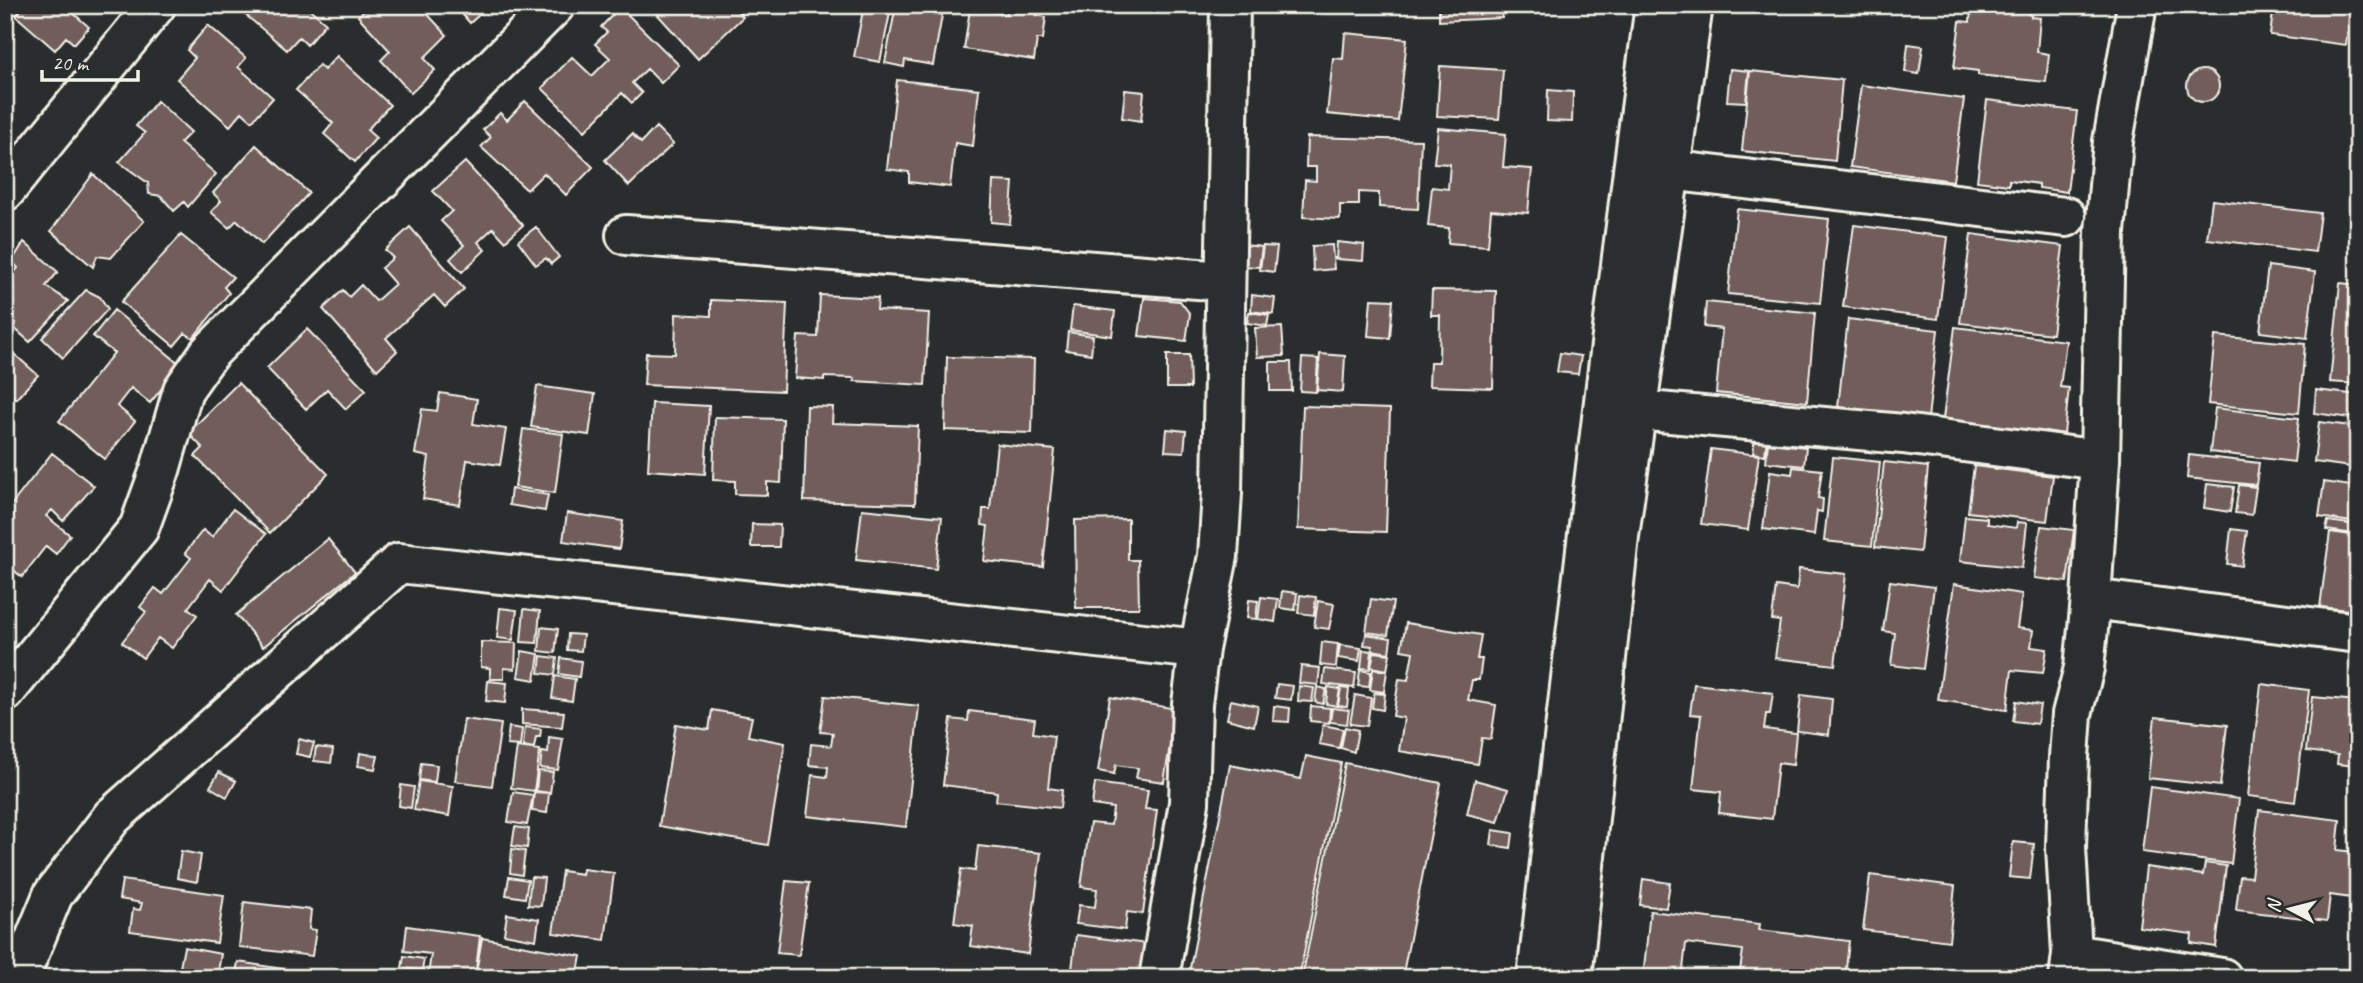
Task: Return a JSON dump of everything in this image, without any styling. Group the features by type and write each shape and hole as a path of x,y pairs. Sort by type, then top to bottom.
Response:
{"street":[{"path":"5,191 156,5"},
{"path":"5,692 139,528 160,470 183,390 209,353 555,5"},
{"path":"1159,978 1189,803 1192,704 1199,649 1218,556 1222,493 1230,5"},
{"path":"1537,978 1576,625 1655,5"},
{"path":"1572,978 1604,658 1668,170 1693,5"},
{"path":"2137,5 2113,141 2106,219 2100,460 2091,599 2084,668 2072,713 2066,847 2071,966 2222,978"},
{"path":"1668,170 2066,217"},
{"path":"626,235 1224,281"},
{"path":"1637,410 1903,435 2100,460"},
{"path":"19,978 53,895 112,817 399,563 1199,649"},
{"path":"2091,599 2358,633"}],"building":[{"path":"25,5 64,5 89,27 74,44 66,37 55,50 16,16"},
{"path":"305,5 326,23 307,45 299,37 287,50 235,6"},
{"path":"370,5 419,5 447,35 424,58 435,70 411,93 381,60 390,51 358,16"},
{"path":"454,5 490,5 470,23"},
{"path":"649,5 732,5 743,17 698,59"},
{"path":"864,5 891,8 880,62 854,57"},
{"path":"896,5 919,5 943,10 933,65 905,60 904,67 885,63"},
{"path":"1008,5 1037,5 1036,15 1046,17 1043,39 1037,39 1034,60 964,49 970,9 1007,14"},
{"path":"1439,5 1525,5 1526,9 1501,10 1502,18 1439,21"},
{"path":"1971,5 2030,5 2028,14 2040,18 2037,52 2049,54 2046,82 1978,75 1978,71 1954,68 1960,21 1970,22"},
{"path":"2274,5 2350,12 2346,45 2270,35"},
{"path":"620,7 679,65 661,83 647,69 632,83 642,93 632,103 622,93 585,131 542,88 572,57 592,76 610,58 595,44 607,32 601,27"},
{"path":"208,25 246,58 238,67 273,98 252,121 242,112 230,126 177,79 195,58 187,50"},
{"path":"1345,33 1407,39 1398,121 1327,114 1333,58 1343,59"},
{"path":"1908,44 1923,46 1919,74 1905,72"},
{"path":"337,56 390,105 367,130 376,138 355,162 324,134 333,123 296,90 319,65 324,70"},
{"path":"1440,66 1503,70 1499,119 1437,116"},
{"path":"1730,69 1749,71 1746,102 1727,101"},
{"path":"2203,70 2214,75 2219,86 2214,97 2203,102 2192,97 2187,86 2192,75"},
{"path":"1750,71 1842,80 1835,161 1742,151"},
{"path":"2358,71 2358,135 2353,135"},
{"path":"897,80 979,89 973,146 955,143 950,187 909,182 909,172 887,169"},
{"path":"1861,85 1964,99 1953,181 1850,167"},
{"path":"1125,90 1144,92 1141,121 1122,118"},
{"path":"1548,90 1573,92 1572,122 1547,121"},
{"path":"1987,100 2077,111 2067,192 2039,188 2039,184 2009,180 2009,185 1977,181"},
{"path":"157,101 191,132 180,143 216,174 188,207 184,202 174,211 161,196 149,194 148,183 119,162 145,133 136,126"},
{"path":"525,101 593,167 566,195 544,173 527,190 481,147 491,137 483,130 500,113 507,120"},
{"path":"656,127 673,144 629,186 605,160 632,134 641,143"},
{"path":"1438,128 1506,134 1503,167 1532,169 1528,213 1491,210 1488,246 1448,243 1449,228 1428,226 1432,187 1448,189 1450,164 1434,163"},
{"path":"1307,137 1421,140 1418,209 1379,207 1379,193 1359,192 1359,205 1340,205 1340,219 1303,217 1305,180 1316,181 1316,167 1306,167"},
{"path":"256,145 309,193 262,244 237,220 229,228 211,212 221,201 213,193"},
{"path":"465,162 523,225 505,241 493,228 478,242 485,250 462,272 450,259 464,245 441,221 452,211 433,191"},
{"path":"93,174 144,221 111,258 97,256 93,267 51,231"},
{"path":"993,181 1013,182 1010,224 991,222"},
{"path":"2212,200 2320,213 2315,252 2207,239"},
{"path":"1737,209 1829,219 1820,303 1728,294"},
{"path":"1854,225 1948,237 1938,319 1843,307"},
{"path":"410,227 464,289 445,307 434,295 386,338 397,351 377,370 323,309 343,290 349,297 361,285 376,301 395,284 381,268 393,258 385,250"},
{"path":"536,227 559,257 551,264 546,258 536,265 518,241"},
{"path":"1971,234 2063,246 2052,334 1960,323"},
{"path":"181,235 233,277 224,287 229,293 193,338 185,333 174,346 121,302"},
{"path":"24,242 58,272 46,286 68,301 30,342 13,327 16,323 5,313 5,283 18,268 12,261"},
{"path":"1337,242 1364,245 1363,261 1336,259"},
{"path":"1244,245 1262,247 1259,267 1242,266"},
{"path":"1332,245 1334,269 1313,271 1312,246"},
{"path":"1263,246 1277,247 1274,272 1260,270"},
{"path":"2268,266 2315,272 2307,338 2260,332"},
{"path":"2340,283 2358,285 2358,384 2330,382"},
{"path":"86,290 100,297 108,309 63,358 42,338"},
{"path":"1432,290 1496,291 1493,388 1429,386 1430,362 1439,362 1440,315 1431,315"},
{"path":"820,295 878,298 877,310 929,313 925,385 854,381 854,378 795,378 798,336 818,337"},
{"path":"1252,295 1275,298 1273,314 1251,311"},
{"path":"1144,298 1180,301 1190,314 1186,341 1139,336"},
{"path":"1371,299 1393,300 1390,338 1368,336"},
{"path":"711,300 787,303 783,391 644,385 646,353 675,354 676,314 711,316"},
{"path":"1706,302 1815,313 1807,402 1716,393 1722,329 1704,327"},
{"path":"1073,306 1115,311 1112,336 1070,330"},
{"path":"114,310 181,365 150,403 131,388 117,406 135,421 105,459 59,421 114,353 93,336"},
{"path":"1249,312 1269,315 1267,326 1247,323"},
{"path":"1848,319 1938,330 1928,418 1838,407"},
{"path":"1282,327 1284,356 1257,357 1255,328"},
{"path":"1955,327 2066,341 2060,387 2069,388 2064,434 2045,431 2044,439 1957,429 1958,421 1943,419"},
{"path":"307,329 366,390 346,409 327,389 306,409 267,368"},
{"path":"1068,332 1093,336 1091,354 1066,350"},
{"path":"2215,336 2305,344 2299,413 2208,404"},
{"path":"13,353 38,375 16,399 8,392 5,395 5,354 9,357"},
{"path":"1560,353 1581,356 1578,374 1557,372"},
{"path":"1320,354 1345,356 1343,392 1317,390"},
{"path":"1167,355 1189,355 1190,388 1167,388"},
{"path":"947,357 1034,359 1032,433 945,430"},
{"path":"1302,358 1318,359 1316,392 1300,391"},
{"path":"1270,362 1291,362 1292,391 1270,391"},
{"path":"238,383 328,474 270,533 195,456 203,448 188,433"},
{"path":"537,386 595,394 589,435 531,427"},
{"path":"2316,390 2358,395 2358,419 2314,413"},
{"path":"440,393 477,399 473,424 506,429 500,465 467,460 460,505 423,499 429,457 415,454 422,409 437,411"},
{"path":"652,403 709,406 705,474 648,470"},
{"path":"807,406 833,407 832,423 918,426 915,504 804,501"},
{"path":"1303,406 1390,409 1386,532 1298,529"},
{"path":"2215,408 2299,418 2294,462 2210,452"},
{"path":"715,417 783,419 781,483 767,482 767,495 735,494 735,481 713,480"},
{"path":"2319,422 2358,427 2358,468 2314,462"},
{"path":"523,429 563,434 555,493 515,487"},
{"path":"1167,429 1186,431 1184,452 1165,451"},
{"path":"1755,436 1767,438 1765,455 1753,453"},
{"path":"1768,443 1806,447 1804,466 1766,462"},
{"path":"997,444 1055,450 1043,567 984,561 988,526 982,525 983,509 990,509"},
{"path":"1711,449 1759,455 1748,530 1701,524"},
{"path":"52,453 94,486 63,521 52,510 46,516 70,535 56,554 46,546 22,577 5,563 5,513"},
{"path":"2189,455 2259,463 2256,485 2187,478"},
{"path":"1833,457 1880,462 1872,546 1824,541"},
{"path":"1884,462 1928,467 1920,552 1875,547"},
{"path":"1974,466 2053,476 2047,521 1968,512"},
{"path":"1793,467 1822,470 1818,498 1823,499 1822,512 1817,511 1814,535 1763,529 1770,471 1792,474"},
{"path":"2324,482 2358,487 2358,523 2319,517"},
{"path":"2207,484 2234,487 2230,512 2204,508"},
{"path":"2239,485 2256,487 2252,515 2235,513"},
{"path":"511,489 548,495 545,511 509,505"},
{"path":"233,509 266,534 223,590 210,579 188,608 197,615 172,648 158,638 143,658 122,642 146,612 140,607 155,588 163,594 191,558 185,553 203,530 212,537"},
{"path":"862,509 942,517 936,569 856,560"},
{"path":"567,513 623,521 619,549 563,541"},
{"path":"1965,516 1987,518 1987,524 2016,528 2017,522 2027,523 2022,568 1960,561"},
{"path":"1128,519 1128,560 1138,560 1139,608 1076,608 1075,520"},
{"path":"2328,521 2356,525 2354,534 2326,530"},
{"path":"752,524 780,525 779,547 751,547"},
{"path":"2041,526 2074,530 2067,582 2034,578"},
{"path":"2231,529 2247,531 2242,566 2227,564"},
{"path":"2330,532 2358,536 2358,611 2320,607"},
{"path":"328,539 355,572 263,647 236,615"},
{"path":"1799,569 1846,574 1835,665 1775,658 1780,621 1772,620 1776,586 1797,589"},
{"path":"1890,581 1934,587 1923,669 1891,665 1895,633 1883,631"},
{"path":"1954,584 2022,594 2017,628 2033,630 2031,647 2047,649 2043,673 2012,670 2007,710 1938,700"},
{"path":"1282,591 1297,593 1295,610 1280,608"},
{"path":"1300,595 1316,597 1314,615 1298,613"},
{"path":"1261,597 1278,599 1275,622 1258,619"},
{"path":"1371,599 1393,602 1388,635 1366,632"},
{"path":"1249,600 1258,601 1256,619 1247,618"},
{"path":"1318,601 1334,604 1329,629 1314,627"},
{"path":"500,608 517,610 513,640 497,638"},
{"path":"524,609 540,611 537,643 521,642"},
{"path":"1406,623 1481,635 1477,659 1482,659 1479,680 1472,680 1468,700 1496,705 1491,739 1482,738 1478,764 1399,751 1404,718 1393,716 1399,679 1408,680 1413,652 1401,650"},
{"path":"541,627 558,629 555,653 539,651"},
{"path":"568,634 583,635 581,651 567,650"},
{"path":"1366,634 1391,638 1389,653 1372,650 1372,646 1364,645"},
{"path":"481,642 516,643 515,669 504,668 504,679 490,679 490,668 481,667"},
{"path":"1322,642 1338,644 1336,667 1320,665"},
{"path":"1340,645 1361,648 1359,661 1338,658"},
{"path":"1363,650 1372,651 1370,669 1361,668"},
{"path":"522,651 539,654 535,680 518,677"},
{"path":"1374,652 1390,654 1387,670 1371,667"},
{"path":"541,656 557,658 555,675 539,673"},
{"path":"561,658 581,661 579,677 559,674"},
{"path":"1301,666 1320,668 1318,685 1299,683"},
{"path":"1325,669 1356,673 1354,688 1323,684"},
{"path":"1373,669 1387,671 1384,692 1370,690"},
{"path":"1360,670 1371,672 1369,687 1358,686"},
{"path":"555,676 575,679 572,701 552,698"},
{"path":"488,681 507,683 505,703 486,701"},
{"path":"1277,684 1293,686 1291,700 1275,698"},
{"path":"1694,684 1773,693 1770,714 1766,714 1764,729 1796,733 1793,765 1778,763 1772,819 1719,813 1721,792 1693,789 1701,715 1690,714"},
{"path":"2261,684 2309,690 2295,802 2248,796"},
{"path":"1299,686 1314,688 1312,702 1298,701"},
{"path":"1317,687 1326,689 1323,704 1315,702"},
{"path":"1328,687 1340,689 1337,706 1326,704"},
{"path":"1341,688 1349,689 1347,707 1338,706"},
{"path":"1374,693 1385,694 1383,710 1372,708"},
{"path":"1355,695 1371,698 1367,726 1350,724"},
{"path":"1801,695 1832,699 1829,735 1797,731"},
{"path":"825,696 919,706 906,827 807,816 812,775 827,777 828,767 809,765 811,744 831,746 833,733 820,732"},
{"path":"1110,697 1176,709 1164,782 1136,778 1138,768 1116,765 1114,774 1098,771"},
{"path":"2312,697 2358,701 2358,766 2337,764 2338,755 2306,751"},
{"path":"1231,700 1258,706 1254,726 1227,719"},
{"path":"2016,701 2040,705 2037,724 2013,721"},
{"path":"1274,706 1290,708 1289,722 1273,721"},
{"path":"1311,706 1330,708 1329,723 1310,721"},
{"path":"1332,708 1349,710 1347,724 1330,722"},
{"path":"522,709 564,712 562,727 522,724"},
{"path":"712,710 752,717 748,736 785,743 768,845 659,826 676,724 709,730"},
{"path":"969,711 1035,719 1033,733 1054,736 1048,788 1062,790 1060,808 996,801 997,792 943,785 951,719 968,721"},
{"path":"2155,717 2227,725 2220,786 2148,778"},
{"path":"464,719 501,724 492,786 455,781"},
{"path":"1323,725 1343,729 1339,748 1319,744"},
{"path":"509,727 522,729 520,746 507,745"},
{"path":"525,727 541,729 534,748 523,746"},
{"path":"1345,727 1358,730 1354,752 1341,748"},
{"path":"549,737 563,739 558,770 540,768 542,752 548,753"},
{"path":"299,739 314,743 310,757 296,754"},
{"path":"316,747 333,749 331,763 314,761"},
{"path":"517,747 540,750 534,791 511,788"},
{"path":"360,753 378,756 375,769 358,766"},
{"path":"1306,756 1341,763 1299,978 1188,978 1230,765 1301,779"},
{"path":"421,763 437,765 435,782 419,780"},
{"path":"1345,763 1441,783 1402,978 1302,978"},
{"path":"538,771 553,772 550,793 536,791"},
{"path":"219,772 236,781 227,797 210,787"},
{"path":"1475,780 1508,789 1498,822 1467,814"},
{"path":"419,781 453,786 449,816 414,810"},
{"path":"1095,783 1148,790 1145,809 1157,810 1143,914 1127,912 1125,930 1076,924 1079,905 1095,907 1097,889 1081,887 1090,823 1111,825 1113,808 1092,805"},
{"path":"401,785 414,787 411,808 399,806"},
{"path":"2150,787 2239,799 2231,864 2142,852"},
{"path":"513,792 533,795 527,825 508,822"},
{"path":"534,792 549,793 547,813 532,811"},
{"path":"2259,810 2340,820 2337,850 2356,852 2351,898 2330,895 2327,921 2236,910 2240,876 2251,877"},
{"path":"515,827 529,829 527,848 512,846"},
{"path":"1493,830 1513,833 1511,848 1491,845"},
{"path":"2013,842 2034,844 2030,879 2009,877"},
{"path":"978,846 1041,853 1028,954 970,946 973,926 954,923 961,869 975,871"},
{"path":"512,849 525,851 522,875 510,873"},
{"path":"181,851 201,855 197,882 177,878"},
{"path":"2205,863 2226,866 2216,947 2191,943 2192,934 2139,927 2146,867 2203,875"},
{"path":"583,869 614,873 605,940 553,933 562,871 582,874"},
{"path":"1870,875 1955,886 1949,941 1863,930"},
{"path":"509,877 528,880 525,898 506,895"},
{"path":"531,877 544,878 541,906 528,905"},
{"path":"1643,879 1670,883 1666,908 1640,905"},
{"path":"122,880 224,895 217,943 130,931 133,909 140,910 142,903 119,899"},
{"path":"786,881 809,883 799,955 777,953"},
{"path":"244,902 311,910 309,929 316,930 312,956 239,947"},
{"path":"1650,911 1760,924 1759,930 1849,941 1845,978 1739,978 1743,950 1686,943 1682,978 1643,978"},
{"path":"507,914 539,919 536,940 504,934"},
{"path":"407,926 480,936 475,978 428,976 431,954 404,951"},
{"path":"1076,935 1148,944 1144,978 1071,978"},
{"path":"482,938 581,956 577,978 475,978"},
{"path":"184,947 221,954 217,978 178,978"},
{"path":"404,956 424,959 422,970 402,968"},
{"path":"238,962 303,972 303,978 235,978"}]}
